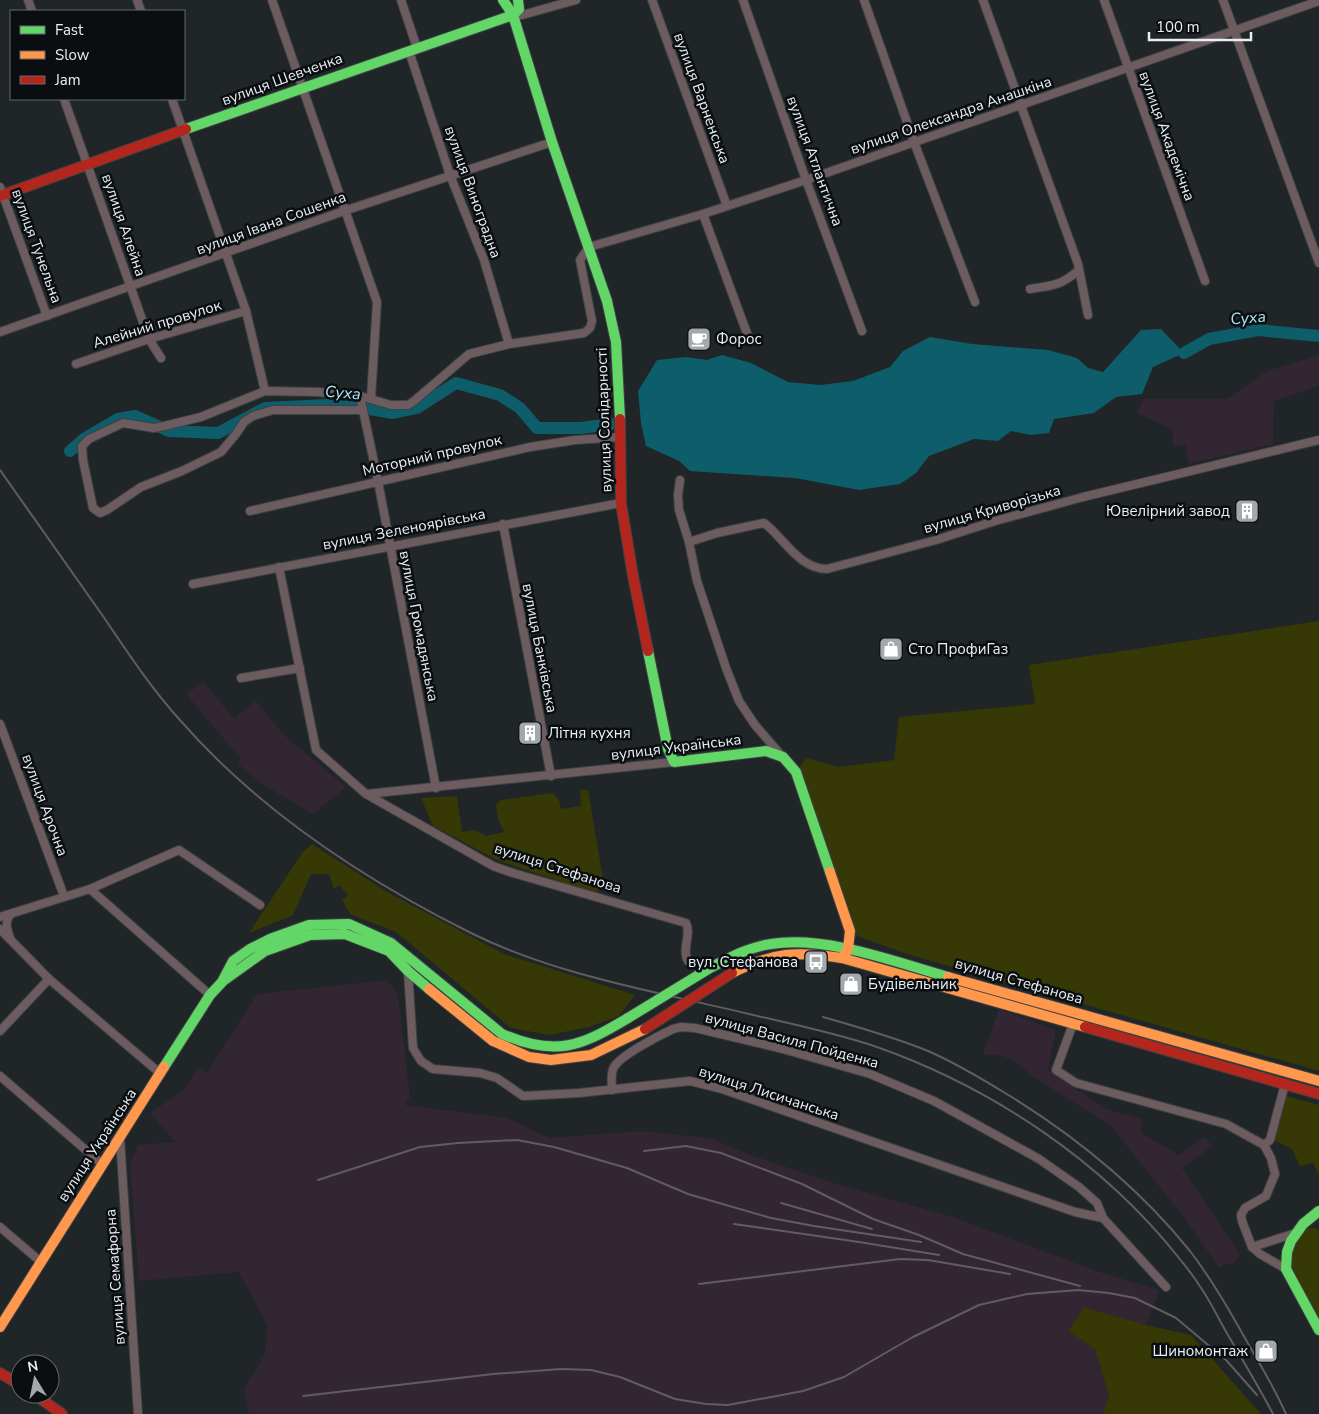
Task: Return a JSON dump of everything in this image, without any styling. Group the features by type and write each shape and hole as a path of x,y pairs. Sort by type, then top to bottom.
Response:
{"main road":[{"name":"вулиця Солідарності","path":"503,0 513,15 552,142 607,301 616,342 621,437 621,503 635,586 668,749 674,762"},
{"path":"513,15 519,9 518,0"},
{"name":"вулиця Шевченка","path":"1,193 89,165 302,88 513,15"},
{"name":"вулиця Українська","path":"674,762 766,751 783,757"},
{"path":"783,757 796,772 850,931 848,949 842,958"},
{"name":"вулиця Українська","path":"223,981 233,961 250,948 309,925 348,924 391,942 502,1034 520,1043 554,1048 572,1046 606,1032 710,968"},
{"name":"вулиця Українська","path":"0,1327 210,995 223,981 265,951 310,936 345,934 389,951 408,971 479,1031 501,1045 529,1057 551,1060 591,1055 627,1039 732,973"},
{"name":"вулиця Стефанова","path":"710,968 737,954 760,946 778,943 796,943 848,949 1319,1081"},
{"name":"вулиця Стефанова","path":"732,973 750,963 785,953 818,954 842,958 1319,1094"},
{"path":"1319,1211 1296,1232 1287,1252 1286,1269 1319,1330"},
{"path":"48,1404 62,1414"}],"street":[{"path":"272,0 377,302 372,398"},
{"name":"вулиця Виноградна","path":"401,0 413,49 450,175 484,260 509,344"},
{"name":"вулиця Шевченка","path":"513,15 522,16 576,0"},
{"name":"вулиця Варненська","path":"652,0 726,206"},
{"name":"вулиця Атлантична","path":"743,0 806,180 862,330"},
{"path":"864,0 914,142 975,302"},
{"path":"983,0 1079,270 1088,315"},
{"name":"вулиця Академічна","path":"1104,0 1205,281"},
{"path":"1223,0 1319,263"},
{"name":"вулиця Олександра Анашкіна","path":"589,248 703,214 806,180 1319,2"},
{"name":"вулиця Алейна","path":"64,100 89,165 149,339 161,358"},
{"path":"172,100 246,311 265,391"},
{"name":"вулиця Івана Сошенка","path":"0,332 344,211 552,142"},
{"name":"вулиця Тунельна","path":"1,193 47,316"},
{"path":"703,214 749,339"},
{"path":"363,410 273,410 254,416 244,422 222,452 215,456 141,487 100,513 96,512 93,508 82,446 88,439 123,424 154,428 164,426 201,417 265,391 318,392 372,398 391,405 408,405 469,354 509,344 584,333 590,328 592,321 580,260 589,248"},
{"path":"1030,289 1060,284 1079,270"},
{"name":"Алейний провулок","path":"76,364 149,339 246,311"},
{"name":"вулиця Громадянська","path":"360,398 378,481 436,788"},
{"name":"Моторний провулок","path":"250,511 530,447 576,440 621,437"},
{"name":"вулиця Криворізька","path":"689,542 718,533 764,523 799,558 810,566 826,569 936,540 995,520 1319,440"},
{"path":"680,480 679,510 689,542 697,581 739,701 754,725 783,757"},
{"name":"вулиця Зеленоярівська","path":"193,584 621,503"},
{"name":"вулиця Банківська","path":"503,524 551,776"},
{"path":"279,567 316,750 366,794"},
{"path":"241,678 300,668"},
{"name":"вулиця Арочна","path":"0,724 64,896"},
{"name":"вулиця Українська","path":"366,794 674,762"},
{"name":"вулиця Стефанова","path":"366,794 493,866 686,923 688,928 685,955 688,961"},
{"path":"0,917 90,889 179,850 260,905"},
{"path":"90,889 210,995"},
{"path":"10,938 6,924 11,914"},
{"path":"0,929 49,979 160,1074"},
{"name":"вулиця Лисичанська","path":"408,971 413,1048 422,1061 433,1069 480,1073 497,1078 523,1096 612,1090 690,1081 722,1089 1087,1216 1103,1218"},
{"path":"0,1031 49,979"},
{"path":"1073,1024 1056,1070 1076,1083 1226,1124 1264,1146 1271,1158 1275,1174 1266,1196 1245,1208 1241,1215 1244,1229 1252,1246 1260,1254 1286,1269"},
{"name":"вулиця Василя Пойденка","path":"612,1090 611,1079 614,1068 620,1060 673,1029 695,1028 782,1049 870,1074 934,1101 1039,1159 1079,1187 1097,1203 1103,1218"},
{"path":"0,1076 102,1164"},
{"path":"1264,1146 1270,1140 1285,1084"},
{"name":"вулиця Семафорна","path":"120,1138 138,1414"},
{"path":"1103,1218 1166,1287"},
{"path":"0,1227 41,1262"},
{"path":"1252,1246 1296,1232"}],"shaded area":[{"path":"1319,355 1319,386 1274,401 1273,444 1189,464 1185,444 1173,447 1172,429 1137,413 1144,399 1227,399 1267,371"},
{"path":"1319,621 1319,1071 910,955 857,936 799,768 806,758 839,767 894,760 899,717 1035,704 1029,665"},
{"path":"204,682 234,719 256,701 283,734 346,787 313,814 262,784 237,763 241,759 186,694"},
{"path":"580,790 588,790 604,885 595,893 499,861 433,826 421,798 457,796 462,832 475,830 486,836 504,832 498,819 496,805 500,800 553,793 559,800 561,809 581,806"},
{"path":"312,844 387,892 504,954 635,995 619,1016 589,1027 549,1035 511,1028 396,932 350,914 342,900 348,895 339,885 334,889 329,874 311,874 293,915 249,933 302,853"},
{"path":"387,980 398,994 410,1097 405,1105 508,1118 549,1138 640,1131 710,1138 748,1154 843,1186 953,1217 1096,1271 1160,1290 1146,1325 1084,1307 1068,1331 1095,1349 1109,1395 1103,1414 249,1414 244,1389 265,1354 267,1325 239,1272 139,1281 130,1164 138,1145 175,1142 150,1113 185,1089 197,1068 207,1073 257,994"},
{"path":"999,1009 1056,1030 1048,1070 1106,1109 1142,1119 1141,1133 1179,1155 1204,1137 1213,1146 1182,1168 1240,1254 1235,1263 1226,1264 1219,1268 1184,1217 1110,1125 1032,1076 1012,1059 997,1055 983,1055"},
{"path":"1286,1096 1319,1105 1319,1174 1313,1163 1300,1166 1292,1149 1272,1139"},
{"path":"1305,1228 1316,1228 1319,1231 1319,1319 1289,1267 1293,1244"},
{"path":"1084,1307 1146,1325 1191,1335 1261,1414 1103,1414 1109,1395 1095,1349 1068,1331"}],"water":[{"path":"1161,329 1184,353 1153,367 1142,394 1116,397 1094,413 1054,419 1049,433 1031,435 1011,431 998,441 974,439 929,456 916,473 900,484 859,490 795,478 690,471 679,461 646,446 641,423 638,391 657,360 686,357 707,360 722,355 751,363 788,382 820,385 853,381 890,367 903,351 930,337 972,344 1048,350 1077,358 1088,368 1103,372 1141,330"}],"waterway":[{"name":"Суха","path":"1184,353 1209,339 1258,330 1319,336"},
{"name":"Суха","path":"70,451 84,439 118,419 135,416 169,431 218,433 265,408 327,405 393,413 417,408 456,383 500,395 520,408 537,428 581,428 611,424"}],"railway":[{"path":"0,470 140,670 179,719 243,783 314,840 391,890 503,948 607,981 814,1029 877,1047 920,1064 1003,1106 1081,1160 1116,1190 1149,1223 1192,1274 1273,1414"},
{"path":"823,1017 902,1041 959,1066 1035,1112 1107,1166 1171,1228 1198,1262 1236,1323 1286,1414"},
{"path":"318,1180 420,1147 517,1140 554,1147 627,1168 688,1194 771,1218 921,1242"},
{"path":"644,1151 686,1146 721,1153 802,1184 873,1219 919,1235 963,1254 1080,1286"},
{"path":"781,1203 872,1229"},
{"path":"734,1224 939,1255"},
{"path":"699,1284 900,1259 928,1260 1010,1274"},
{"path":"303,1396 493,1374 561,1369 591,1370 620,1377 675,1399 728,1405 803,1391 844,1377 913,1337 979,1305 1027,1294 1078,1290 1135,1298 1176,1318 1226,1360 1257,1395"}],"traffic: fast":[{"path":"503,0 513,15 552,142 607,301 616,342 620,419"},
{"path":"186,129 513,15 519,9 518,0"},
{"path":"648,651 668,749 674,762 766,751 783,757 796,772 830,872"},
{"path":"223,980 233,961 250,949 270,939 309,925 349,924 391,943 502,1034 521,1041 553,1047 567,1046 596,1036 628,1018"},
{"path":"164,1067 210,995 223,981 265,951 310,935 345,934 389,951 429,989"},
{"path":"710,968 739,953 771,944 792,942 814,943 860,952 948,977"},
{"path":"628,1018 710,968"},
{"path":"1319,1211 1303,1224 1291,1241 1287,1252 1286,1269 1319,1330"}],"traffic: slow":[{"path":"830,872 850,931 848,949 842,958"},
{"path":"732,973 760,961 786,955 811,954 842,958 1085,1027"},
{"path":"948,977 1319,1081"},
{"path":"429,989 493,1041 529,1057 551,1060 591,1055 645,1029"},
{"path":"0,1327 164,1067"}],"traffic: jam":[{"path":"0,196 186,129"},
{"path":"620,419 621,503 648,651"},
{"path":"645,1029 732,973"},
{"path":"1085,1027 1319,1094"},
{"path":"0,1373 10,1379"},
{"path":"48,1404 62,1414"}],"place":[{"name":"Форос","path":"699,339"},
{"name":"Ювелірний завод","path":"1247,511"},
{"name":"Сто ПрофиГаз","path":"891,649"},
{"name":"Літня кухня","path":"530,733"},
{"name":"вул. Стефанова","path":"816,962"},
{"name":"Будівельник","path":"851,984"},
{"name":"Шиномонтаж","path":"1266,1351"}]}
